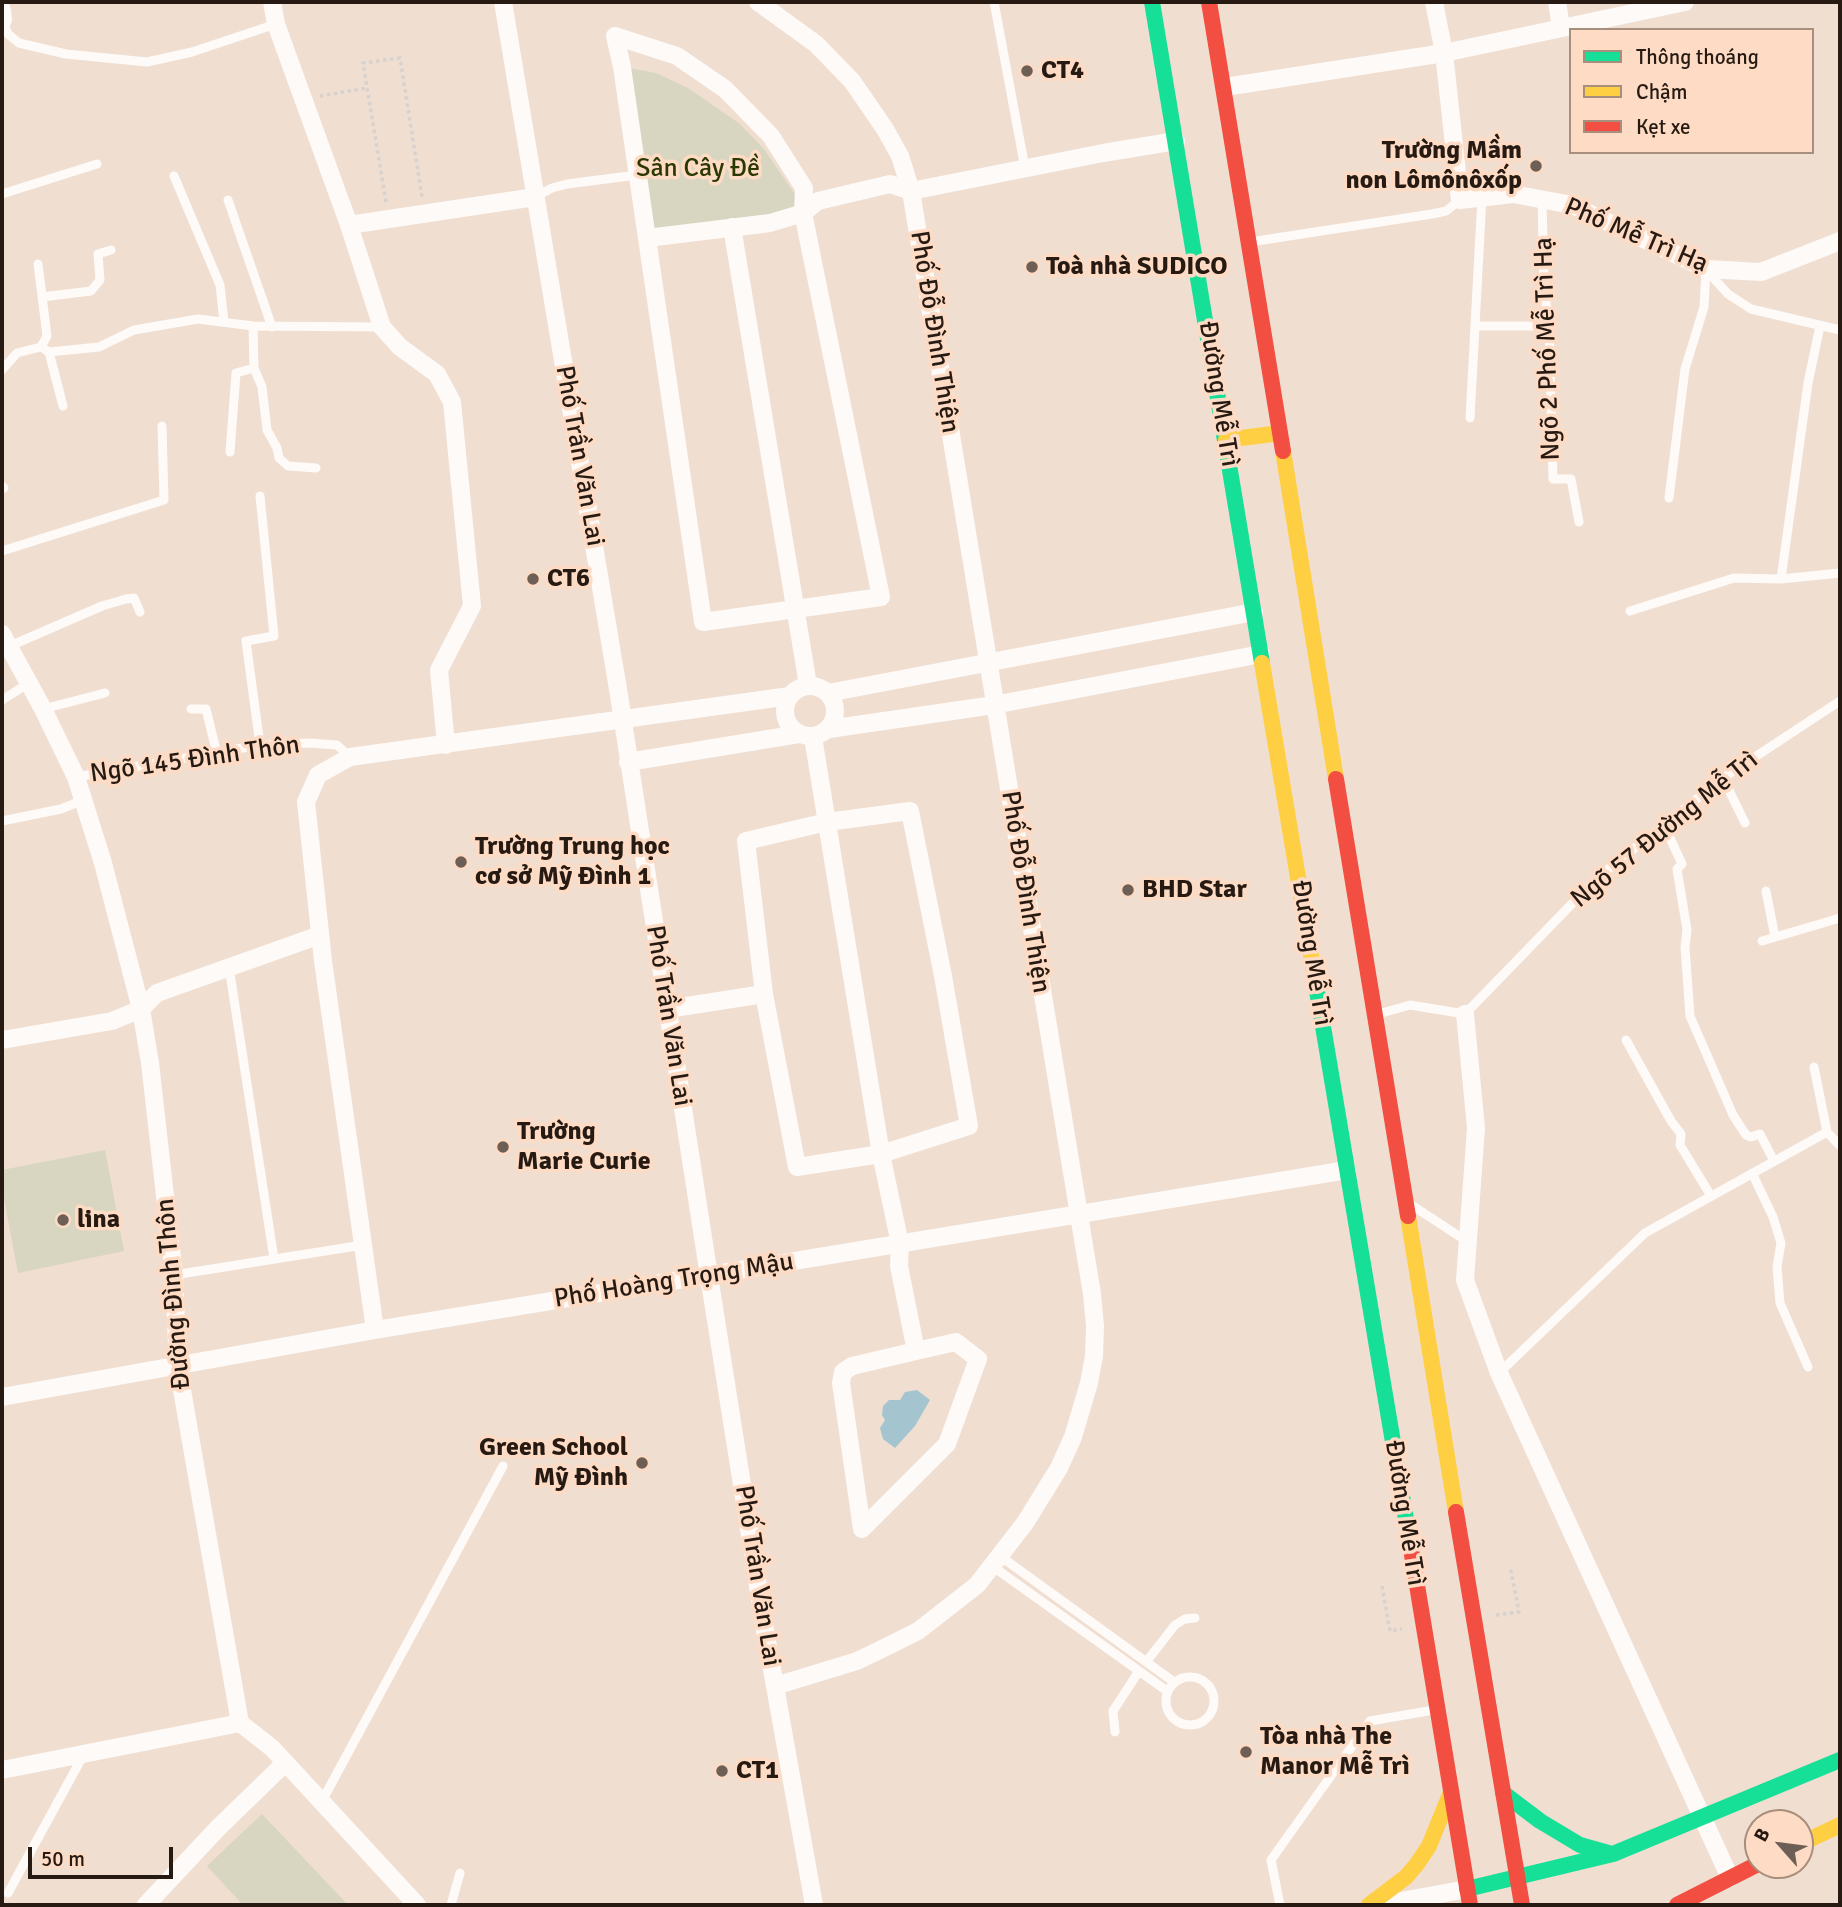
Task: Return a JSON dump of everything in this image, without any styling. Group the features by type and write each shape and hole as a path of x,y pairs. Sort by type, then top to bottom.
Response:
{"main road":[{"name":"Đường Mễ Trì","path":"1153,2 1468,1897"},
{"name":"Đường Mễ Trì","path":"1209,2 1522,1905"},
{"path":"1226,440 1280,433"},
{"path":"1468,1897 1516,1877 1614,1854 1840,1760"},
{"path":"1369,1905 1406,1877 1419,1862 1437,1829 1451,1791"},
{"path":"1503,1793 1540,1821 1580,1845 1614,1854"},
{"path":"1814,1837 1840,1825"},
{"path":"1677,1905 1708,1894 1744,1871"}],"street":[{"path":"272,2 276,24 349,225 382,327 400,347 437,374 453,402 472,606 439,670 446,745"},
{"name":"Phố Trần Văn Lai","path":"503,2 622,720 775,1686 814,1905"},
{"name":"Phố Đỗ Đình Thiện","path":"758,2 816,44 852,81 900,156 911,191 1092,1294 1094,1326 1094,1356 1089,1383 1073,1437 1043,1496 996,1561 960,1600 918,1631 857,1661 775,1686"},
{"path":"1434,2 1444,53 1460,200"},
{"path":"1557,2 1561,27"},
{"path":"1224,87 1444,53 1685,2"},
{"path":"615,36 677,55 725,89 771,136 804,188 803,213 881,597 703,622 637,175 615,36"},
{"path":"647,238 770,223 803,213 818,201 890,184 911,191 1176,141"},
{"name":"Phố Mễ Trì Hạ","path":"1460,200 1513,194 1572,205 1706,270 1761,272 1840,241"},
{"path":"349,225 535,197"},
{"path":"732,227 808,685"},
{"path":"828,693 1254,612"},
{"name":"Đường Đình Thôn","path":"6,640 76,777 103,863 141,1009 150,1063 174,1275 178,1367 240,1723"},
{"path":"628,762 994,705 1261,654"},
{"path":"808,685 817,686 828,693 835,704 836,712 814,733 792,729 785,715 785,706 790,696 808,685"},
{"path":"375,1330 320,935 306,802 318,775 350,757 790,696"},
{"path":"814,733 881,1154 900,1244 899,1266 916,1350"},
{"path":"910,811 969,1126 881,1154 796,1167 764,994 746,841 827,822 910,811"},
{"path":"2,1040 113,1021 141,1009 157,993 320,935"},
{"path":"667,1009 764,994"},
{"path":"1465,1014 1476,1128 1465,1280 1499,1373 1730,1878"},
{"name":"Phố Hoàng Trọng Mậu","path":"2,1397 375,1330 1348,1170"},
{"path":"956,1342 978,1359 947,1444 862,1529 841,1383 843,1372 852,1366 916,1350 956,1342"},
{"path":"2,1770 240,1723 272,1748 417,1905"},
{"path":"146,1905 285,1763"},
{"path":"1379,1905 1468,1897"}],"lane":[{"path":"994,2 1025,168"},
{"path":"2,17 8,34 19,43 66,54 147,62 192,52 276,24"},
{"path":"2,194 97,163"},
{"path":"535,197 567,184 637,175"},
{"path":"174,176 220,285 223,322"},
{"path":"1470,418 1482,197"},
{"name":"Ngõ 2 Phố Mễ Trì Hạ","path":"1542,199 1553,479 1571,479 1578,523"},
{"path":"228,200 272,327"},
{"path":"1248,243 1432,214 1446,211 1460,200"},
{"path":"42,297 91,290 100,280 97,254 111,250"},
{"path":"38,264 47,336 45,349 63,406"},
{"path":"1706,270 1728,295 1751,309 1840,330"},
{"path":"1669,498 1685,369 1704,307 1706,270"},
{"path":"2,370 17,353 99,347 134,331 198,319 272,327 382,327"},
{"path":"253,326 254,368 262,387 268,430 279,458 288,466 316,468"},
{"path":"1476,326 1549,326"},
{"path":"1782,579 1808,383 1820,326"},
{"path":"230,452 236,373 254,368"},
{"path":"2,551 164,500 162,426"},
{"path":"260,496 274,636 246,641 260,745"},
{"path":"1630,611 1734,578 1782,579 1840,573"},
{"path":"6,640 126,599 134,598 140,612"},
{"path":"2,700 29,684"},
{"path":"43,709 106,693"},
{"name":"Ngõ 57 Đường Mễ Trì","path":"1465,1014 1596,879 1723,778 1840,701"},
{"path":"191,709 206,709 217,754"},
{"name":"Ngõ 145 Đình Thôn","path":"76,777 260,745 337,745 350,757"},
{"path":"1723,778 1745,823"},
{"path":"2,821 61,809 83,800"},
{"path":"1664,825 1682,864 1677,869 1687,930 1685,947 1690,1016 1733,1115 1746,1135 1751,1137 1760,1134 1774,1161"},
{"path":"1766,891 1775,937"},
{"path":"1762,941 1840,918"},
{"path":"229,967 274,1259"},
{"path":"1375,1015 1410,1005 1465,1014"},
{"path":"1626,1040 1681,1134 1680,1145 1711,1196"},
{"path":"1814,1067 1827,1132 1840,1146"},
{"path":"1499,1373 1645,1233 1827,1132"},
{"path":"1752,1173 1773,1217 1781,1243 1777,1267 1780,1303 1808,1367"},
{"path":"1406,1201 1468,1242"},
{"path":"174,1275 363,1245"},
{"path":"322,1801 503,1466"},
{"path":"996,1561 1174,1682"},
{"path":"996,1561 1167,1691"},
{"path":"1146,1662 1175,1625 1185,1619 1195,1618"},
{"path":"1115,1732 1113,1710 1139,1671"},
{"path":"1185,1676 1193,1676 1207,1683 1214,1698 1210,1714 1197,1724 1181,1724 1174,1720 1166,1707 1167,1691 1174,1682 1185,1676"},
{"path":"1280,1905 1271,1860 1370,1721 1437,1709"},
{"path":"8,1893 84,1754"},
{"path":"451,1905 460,1873"}],"path":[{"path":"387,207 363,63 400,58 422,202"},
{"path":"314,97 367,88"},
{"path":"1510,1566 1519,1612"},
{"path":"1382,1586 1390,1631"}],"green space":[{"name":"Sân Cây Đề","path":"622,67 656,73 688,88 740,124 764,149 794,193 803,213 647,238"},
{"name":"lina","path":"105,1150 124,1251 18,1273 2,1188 2,1170"},
{"path":"262,1814 348,1905 243,1905 207,1866"}],"water":[{"path":"917,1390 930,1400 915,1426 895,1448 883,1439 880,1428 885,1420 882,1415 883,1406 889,1400 900,1400 905,1392"}],"traffic: fast":[{"path":"1152,2 1262,663"},
{"path":"1314,973 1411,1549"},
{"path":"1467,1889 1613,1854 1840,1760"},
{"path":"1503,1793 1540,1821 1580,1845 1612,1854"}],"traffic: slow":[{"path":"1226,440 1280,433"},
{"path":"1283,451 1336,779"},
{"path":"1262,663 1314,973"},
{"path":"1408,1216 1456,1512"},
{"path":"1369,1905 1406,1877 1417,1864 1429,1846 1451,1792"},
{"path":"1814,1837 1840,1825"}],"traffic: jam":[{"path":"1209,2 1283,451"},
{"path":"1336,779 1408,1216"},
{"path":"1456,1512 1522,1905"},
{"path":"1411,1549 1470,1905"},
{"path":"1677,1905 1744,1871"}],"place":[{"name":"CT4","path":"1027,71"},
{"name":"Trường Mầm non Lômônôxốp","path":"1536,166"},
{"name":"Toà nhà SUDICO","path":"1032,267"},
{"name":"CT6","path":"533,579"},
{"name":"Trường Trung học cơ sở Mỹ Đình 1","path":"461,862"},
{"name":"BHD Star","path":"1128,890"},
{"name":"Trường Marie Curie","path":"503,1147"},
{"name":"lina","path":"63,1220"},
{"name":"Green School Mỹ Đình","path":"642,1463"},
{"name":"Tòa nhà The Manor Mễ Trì","path":"1246,1752"},
{"name":"CT1","path":"722,1771"}]}
